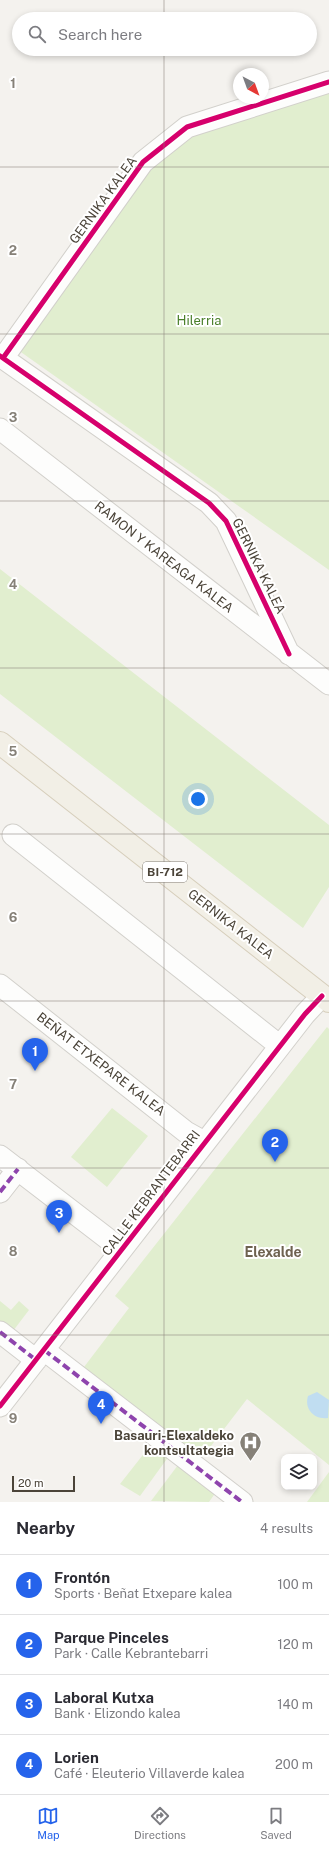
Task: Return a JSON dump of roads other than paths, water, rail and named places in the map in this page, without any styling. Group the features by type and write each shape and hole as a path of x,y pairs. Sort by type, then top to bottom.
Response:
{"main road":[{"name":"GERNIKA KALEA","path":"0,743 325,999"}],"street":[{"name":"GERNIKA KALEA","path":"289,654 226,521 209,503 2,357 143,162 187,127 329,82"},
{"name":"RAMON Y KAREAGA KALEA","path":"0,429 329,684"},
{"path":"13,835 280,1046"},
{"name":"BEÑAT ETXEPARE KALEA","path":"0,985 186,1132 204,1142"},
{"name":"CALLE KEBRANTEBARRI","path":"0,1406 280,1046 325,999"},
{"path":"0,1156 121,1249"},
{"path":"0,1192 18,1169"},
{"path":"0,1332 40,1355 242,1502"}],"water":[{"path":"317,1392 329,1400 328,1418 314,1415 311,1413 307,1405 308,1396"}],"place":[{"name":"Frontón","path":"35,1071"},
{"name":"Parque Pinceles","path":"275,1162"},
{"name":"Laboral Kutxa","path":"59,1233"},
{"name":"Lorien","path":"101,1424"},
{"name":"Basauri-Elexaldeko kontsultategia","path":"250,1462"}],"district":[{"name":"Elexalde","path":"273,1252"}],"park label":[{"name":"Hilerria","path":"199,320"}]}
